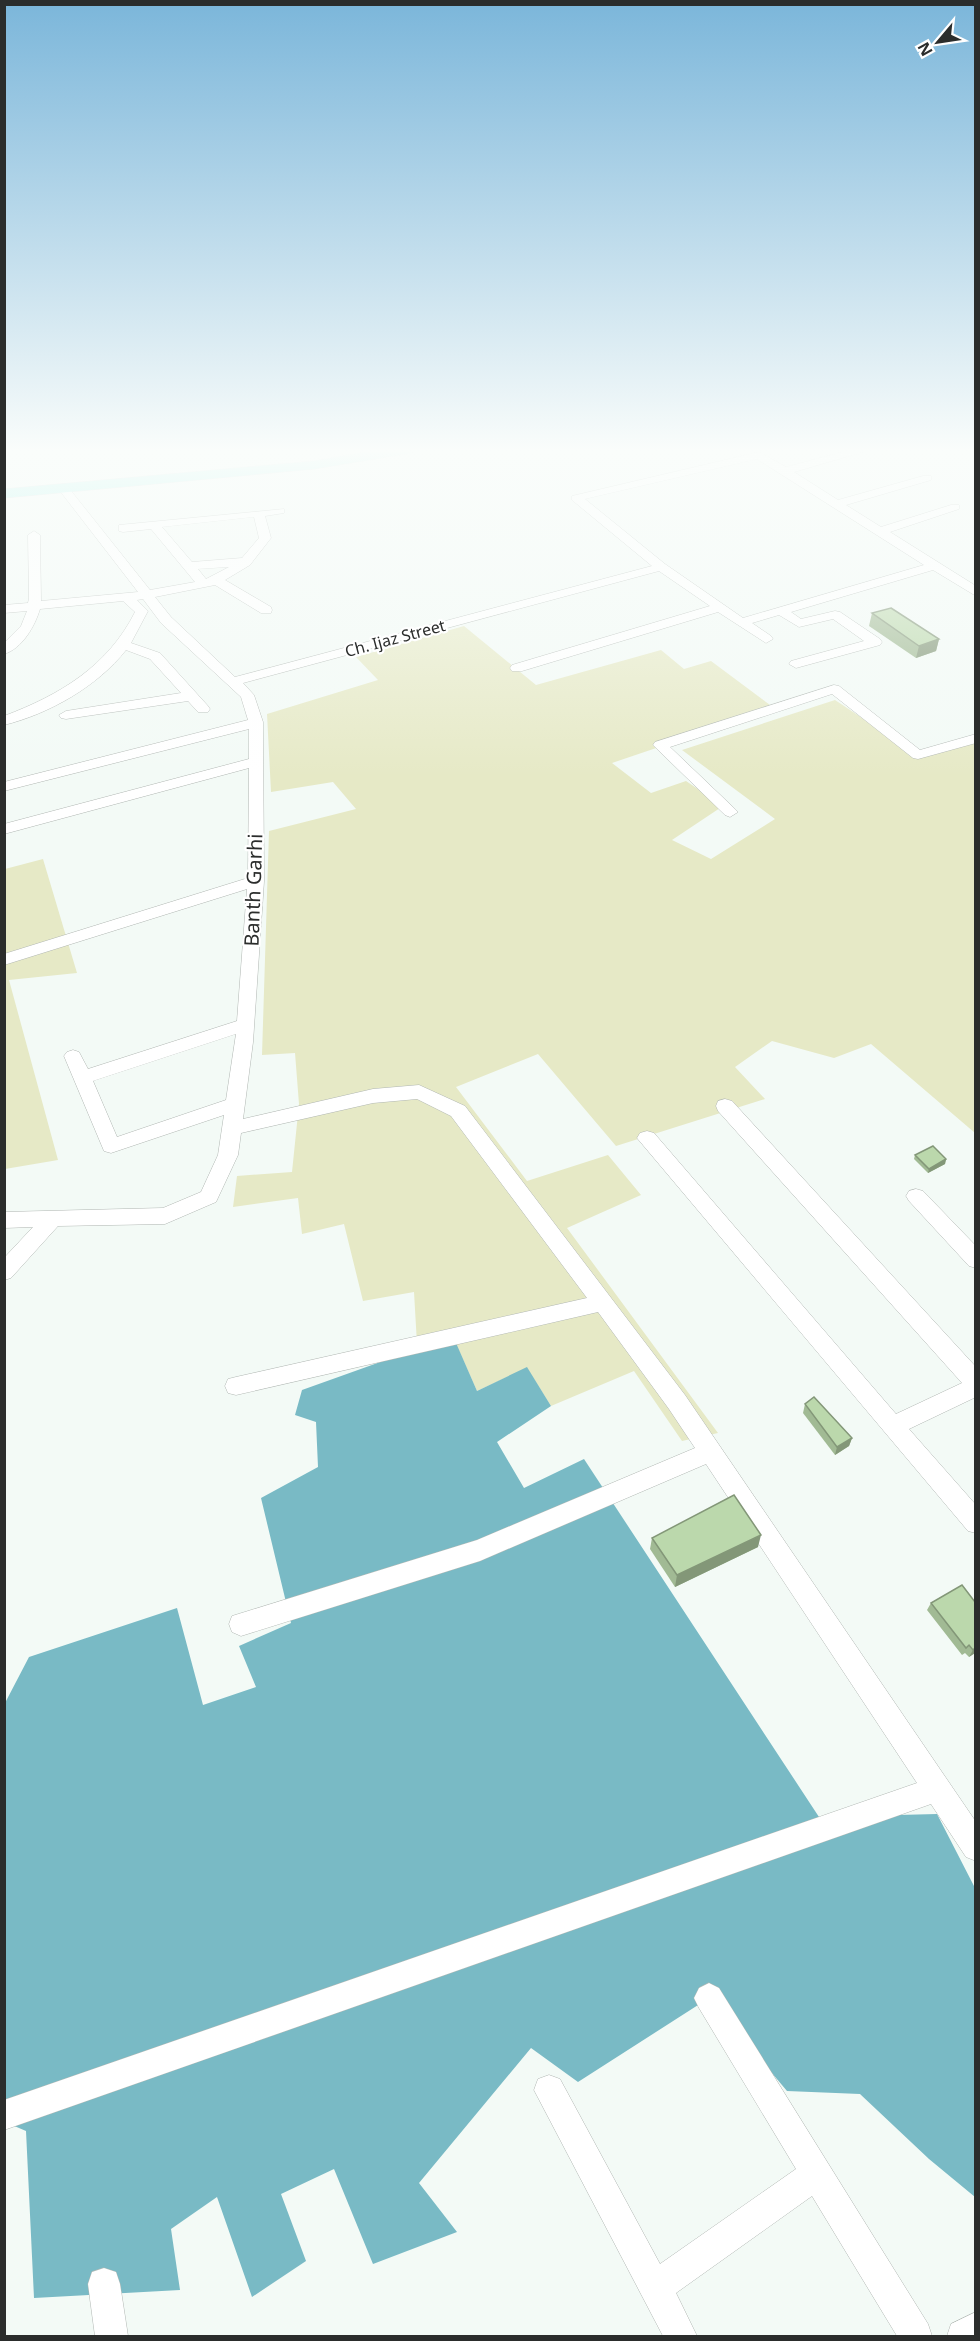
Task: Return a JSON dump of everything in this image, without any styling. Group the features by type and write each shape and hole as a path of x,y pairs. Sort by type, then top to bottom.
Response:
{"street":[{"path":"4,650 27,631 36,605 35,558"},
{"name":"Banth Garhi","path":"4,1220 165,1216 209,1197 228,1155 245,1025 256,881 256,723 247,695 166,620 118,558"},
{"path":"182,558 188,566 210,582 266,610"},
{"path":"4,609 146,595 210,582 248,558"},
{"path":"650,558 766,639"},
{"path":"922,558 975,592"},
{"path":"188,566 246,561"},
{"path":"742,622 934,566"},
{"name":"Ch. Ijaz Street","path":"232,682 661,567"},
{"path":"4,721 64,693 104,665 123,645 136,626 141,611 126,597"},
{"path":"517,668 721,607"},
{"path":"781,611 799,623 835,615 875,642 796,664"},
{"path":"123,645 138,648 155,656 202,709"},
{"path":"730,812 660,746 834,688 918,755 975,738"},
{"path":"64,693 68,732"},
{"path":"66,715 191,696"},
{"path":"4,787 256,723"},
{"path":"4,829 256,762"},
{"path":"4,960 256,881"},
{"path":"82,1078 245,1025"},
{"path":"73,1056 111,1146 234,1116 373,1096 419,1092 458,1111 677,1402 975,1847"},
{"path":"725,1106 975,1385 893,1426"},
{"path":"647,1138 975,1523"},
{"path":"916,1196 975,1260"},
{"path":"4,1272 52,1219"},
{"path":"236,1386 602,1303"},
{"path":"241,1624 480,1550 711,1452"},
{"path":"4,2115 937,1789"},
{"path":"710,1998 915,2337"},
{"path":"549,2090 681,2337"},
{"path":"656,2287 815,2175"},
{"path":"104,2284 112,2337"},
{"path":"963,2337 975,2328"}],"green space":[{"path":"464,626 536,685 661,650 684,669 711,661 774,708 612,763 651,793 686,781 723,806 672,840 711,859 775,819 682,750 835,700 918,755 970,739 975,744 975,1133 871,1044 834,1058 772,1041 735,1067 765,1099 616,1146 538,1054 456,1087 527,1181 608,1155 641,1195 567,1228 718,1433 682,1441 634,1371 551,1406 527,1368 477,1391 453,1337 417,1344 414,1292 363,1301 344,1224 302,1234 298,1198 233,1207 237,1176 292,1172 299,1104 295,1053 262,1055 269,831 356,809 333,782 271,792 267,714 378,680 356,657"},
{"path":"43,859 77,973 9,980 58,1160 5,1169 5,869"}],"water":[{"path":"453,1336 477,1391 527,1367 551,1406 497,1442 524,1488 584,1459 819,1817 937,1814 975,1888 975,2197 929,2159 860,2094 787,2091 709,1998 578,2082 531,2048 419,2183 457,2232 373,2264 334,2169 281,2194 306,2261 252,2297 217,2197 171,2229 180,2290 34,2298 26,2131 5,2122 5,1703 29,1657 177,1608 203,1705 256,1687 239,1646 291,1623 261,1498 318,1467 316,1422 295,1415 302,1390"}],"building":[{"path":"891,608 939,639 919,646 872,613"},
{"path":"933,1146 946,1159 929,1169 915,1155"},
{"path":"814,1397 852,1438 837,1447 805,1404"},
{"path":"734,1495 761,1535 677,1575 652,1538"},
{"path":"962,1585 975,1602 975,1648 973,1650 969,1645 966,1648 931,1603"}]}
